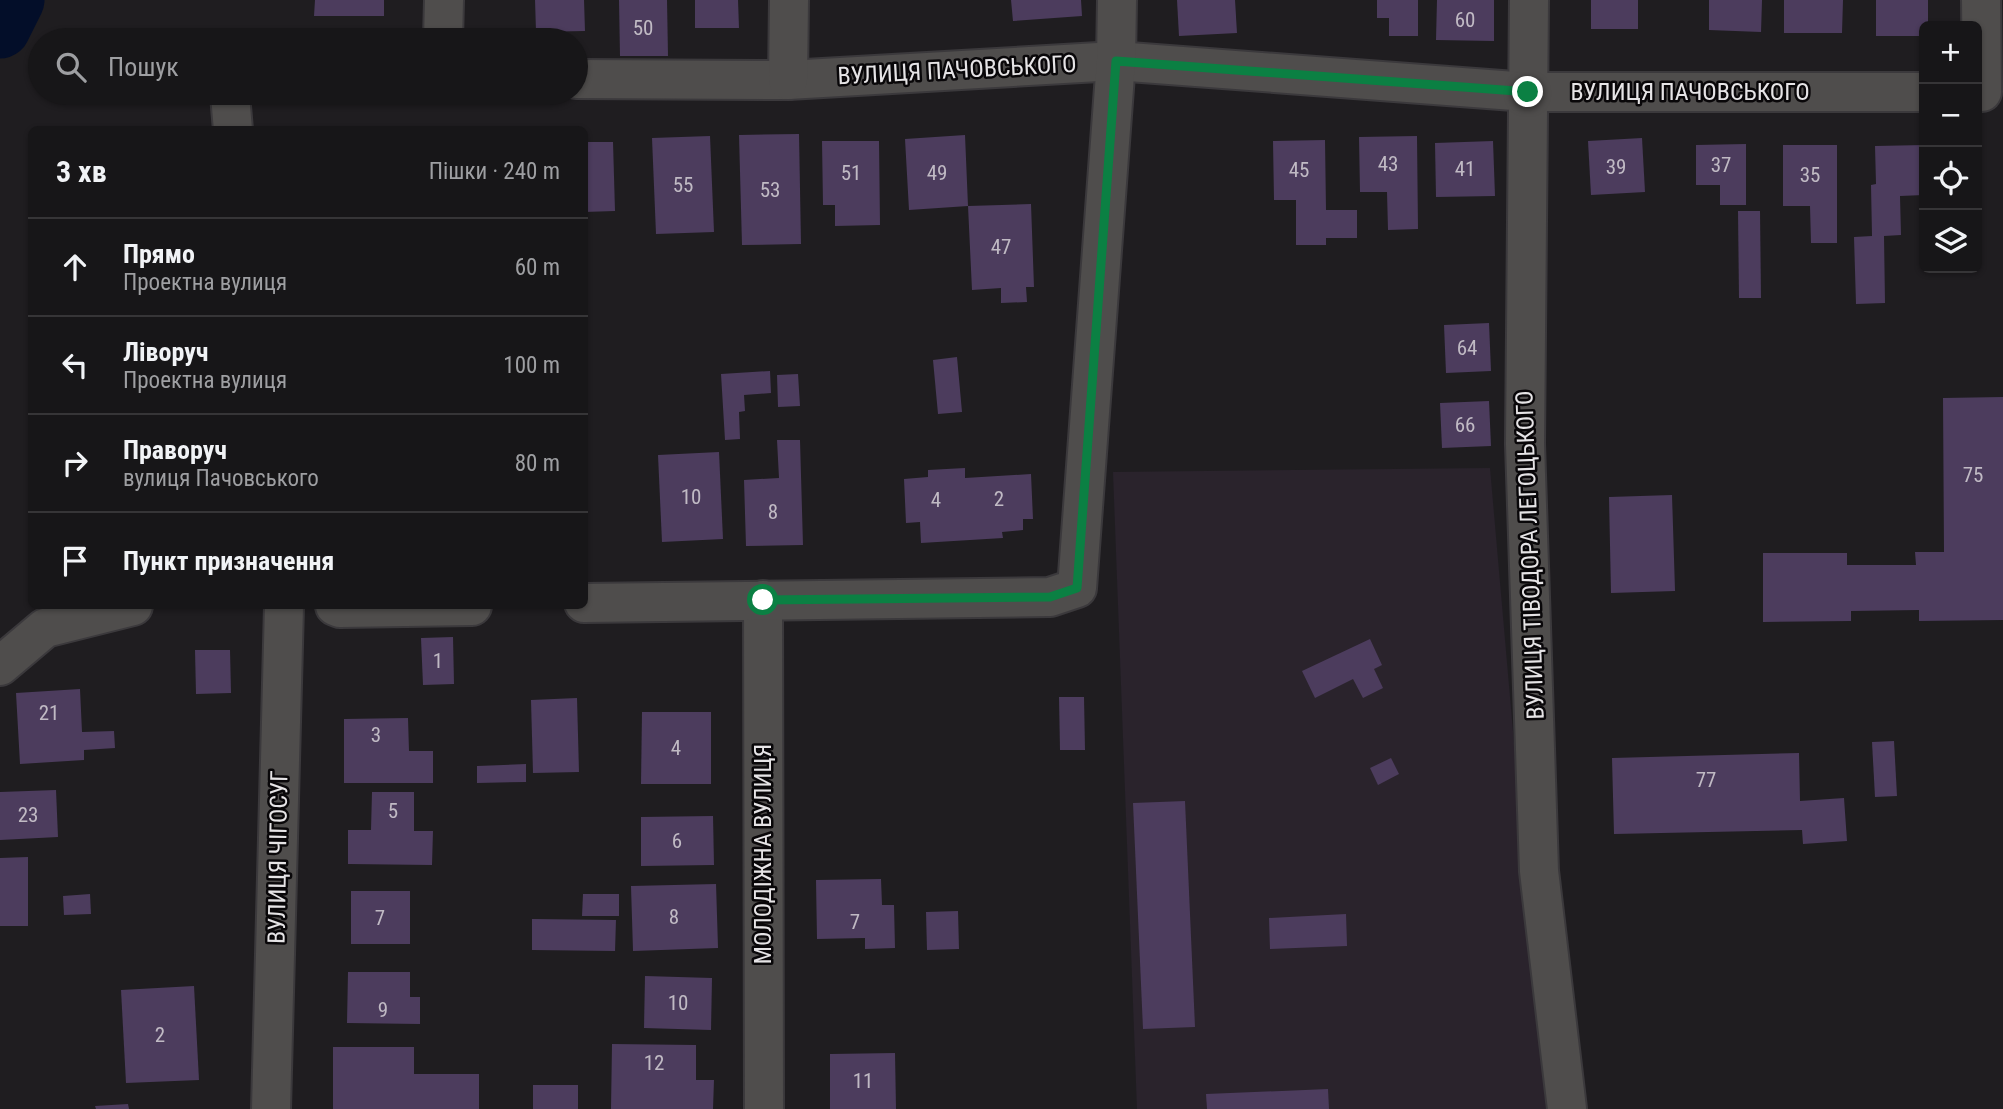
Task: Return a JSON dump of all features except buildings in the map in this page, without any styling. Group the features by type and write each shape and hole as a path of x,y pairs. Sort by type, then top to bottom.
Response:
{"street":[{"path":"443,28 444,0"},
{"path":"788,80 789,0"},
{"path":"588,603 1050,597 1077,588 1116,61 1116,0"},
{"name":"ВУЛИЦЯ ТІВОДОРА ЛЕГОЦЬКОГО","path":"1529,0 1525,444 1539,871 1567,1109"},
{"path":"1982,0 1987,92"},
{"name":"ВУЛИЦЯ ПАЧОВСЬКОГО","path":"588,79 788,80 1116,61 1528,92 1919,92"},
{"path":"230,105 233,126"},
{"name":"МОЛОДІЖНА ВУЛИЦЯ","path":"763,600 764,1109"},
{"path":"0,666 46,628 121,609"},
{"name":"ВУЛИЦЯ ЧІГОСУГ","path":"271,1109 284,609"}],"shaded area":[{"path":"1490,468 1546,1109 1137,1109 1113,472"}],"waterway":[{"path":"0,28 14,0"}],"route":[{"path":"763,600 1050,597 1077,588 1116,61 1528,92"}]}
